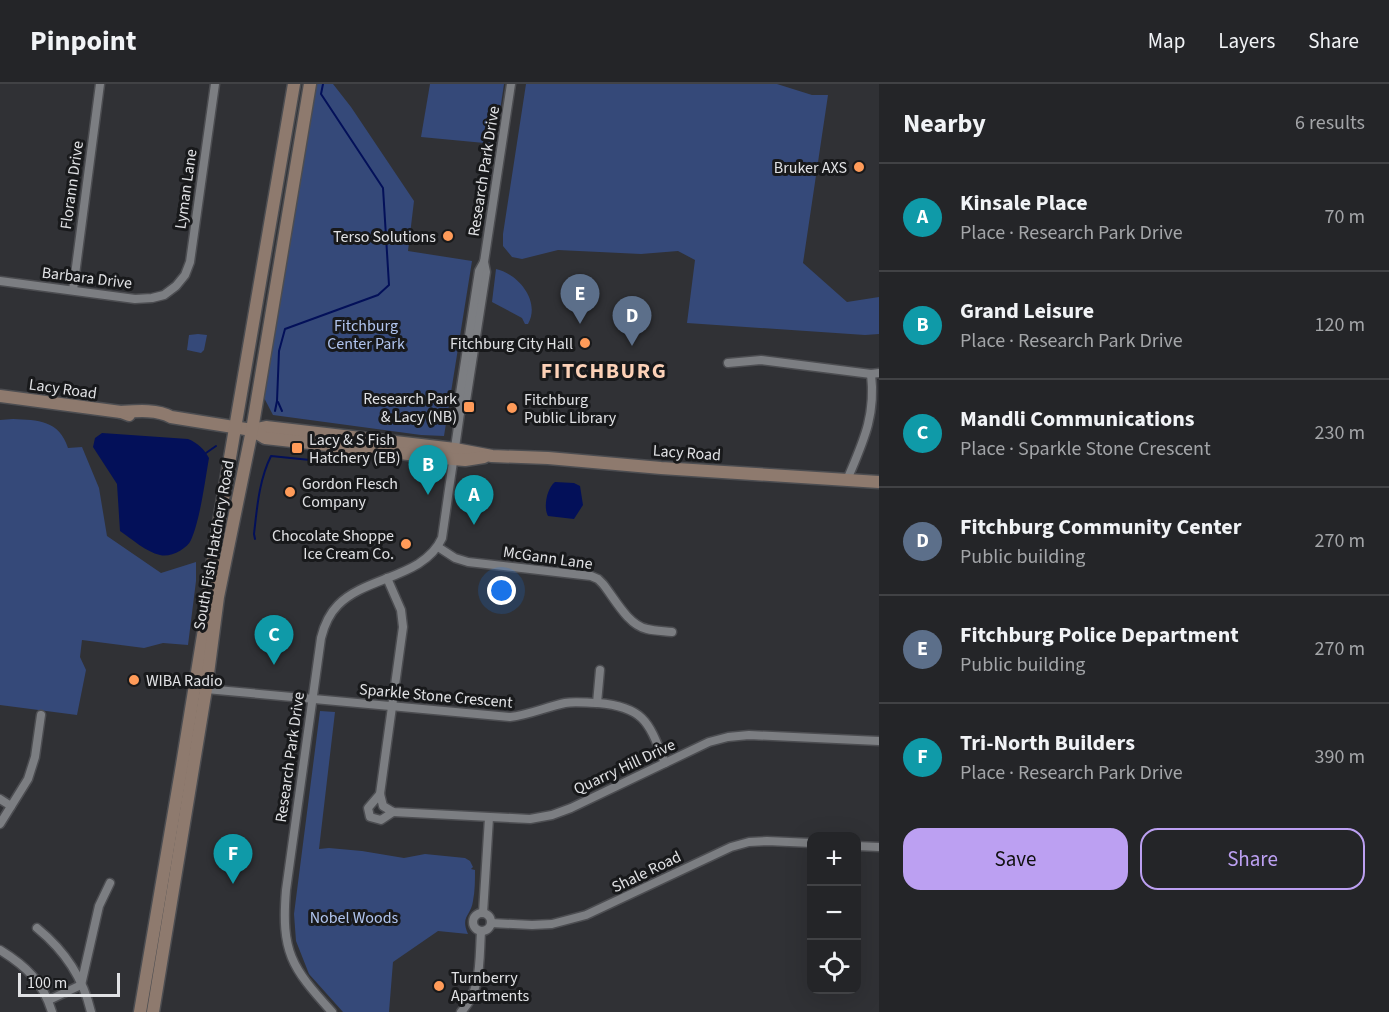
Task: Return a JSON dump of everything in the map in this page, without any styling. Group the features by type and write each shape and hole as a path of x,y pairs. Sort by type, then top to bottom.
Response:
{"main road":[{"name":"South Fish Hatchery Road","path":"140,1012 181,776 214,550 294,84"},
{"name":"South Fish Hatchery Road","path":"153,1012 206,689 218,597 252,430 310,84"},
{"name":"Lacy Road","path":"0,396 121,412 152,419 164,420 171,417 236,427 252,430 265,438 454,454 548,458 879,482"}],"street":[{"name":"Florann Drive","path":"73,290 100,84"},
{"name":"Lyman Lane","path":"169,292 181,280 190,262 214,84"},
{"name":"Research Park Drive","path":"332,1012 299,974 290,954 284,931 286,890 321,638 330,615 337,606 353,594 421,562 438,547 444,530 460,413 466,401 486,272 484,262 512,84"},
{"name":"Barbara Drive","path":"0,281 145,299 159,297 169,292"},
{"path":"728,363 761,360 875,373 872,412 847,480"},
{"name":"McGann Lane","path":"438,547 455,558 468,562 591,576 603,584 639,626 649,630 672,632"},
{"path":"387,578 401,610 403,627 380,795 368,808 370,818 381,820 393,812"},
{"path":"597,703 600,670"},
{"name":"Sparkle Stone Crescent","path":"206,689 510,717 524,716 564,703 623,706 645,720 656,737 666,763"},
{"path":"0,824 27,779 35,757 41,714"},
{"name":"Quarry Hill Drive","path":"380,795 383,806 393,812 530,819 552,815 709,742 728,737 768,736 879,741"},
{"path":"0,799 11,806"},
{"path":"483,913 489,818"},
{"name":"Shale Road","path":"491,923 552,924 586,915 731,847 749,842 807,843"},
{"path":"861,846 879,847"},
{"path":"81,985 99,906 110,883"},
{"path":"483,913 489,916 491,923 489,929 481,932 475,929 473,923 477,915 483,913"},
{"path":"37,928 63,952 75,969 91,1012"},
{"path":"460,1012 472,996 476,985 481,932"},
{"path":"0,950 21,963 39,982 49,1000 52,1012"},
{"path":"49,1000 81,985"}],"green space":[{"name":"Fitchburg Center Park","path":"315,84 333,84 414,201 408,251 472,261 444,436 421,435 273,415 262,394"},
{"path":"430,84 504,84 495,144 421,137"},
{"path":"526,84 777,84 812,95 828,95 803,263 847,302 879,297 879,334 687,323 695,260 678,251 641,254 558,250 522,259 512,257 503,246 503,234"},
{"path":"496,269 512,276 525,290 532,306 528,324 525,324 522,318 492,302"},
{"path":"189,335 207,335 204,350 201,353 187,350"},
{"path":"13,419 47,423 59,432 68,448 82,447 99,488 107,536 161,573 196,562 196,581 188,645 163,643 144,648 82,640 80,657 86,670 77,715 0,705 0,420"},
{"name":"Nobel Woods","path":"320,711 335,712 319,849 362,851 404,858 425,854 465,858 470,861 473,867 471,869 475,870 473,901 465,923 468,934 438,931 393,962 389,1012 343,1012 309,974 296,941 294,914"}],"shaded area":[{"path":"102,433 188,439 203,449 209,458 202,500 191,540 182,549 173,554 160,555 144,548 120,531 117,484 93,447 95,438"},
{"path":"555,482 574,483 580,486 583,505 574,519 548,516 547,498"}],"waterway":[{"path":"275,411 279,351 285,329 378,295 389,285 383,188 321,94 323,84"},
{"path":"278,402 282,411"},
{"path":"206,453 216,446"},
{"path":"255,539 259,494 271,456 320,461"}],"place":[{"name":"Bruker AXS","path":"859,167"},
{"name":"Terso Solutions","path":"448,236"},
{"name":"Fitchburg Police Department","path":"580,324"},
{"name":"Fitchburg City Hall","path":"585,343"},
{"name":"Fitchburg Community Center","path":"632,346"},
{"name":"Research Park & Lacy (NB)","path":"469,407"},
{"name":"Fitchburg Public Library","path":"512,408"},
{"name":"Lacy & S Fish Hatchery (EB)","path":"297,448"},
{"name":"Gordon Flesch Company","path":"290,492"},
{"name":"Grand Leisure","path":"428,495"},
{"name":"Kinsale Place","path":"474,525"},
{"name":"Chocolate Shoppe Ice Cream Co.","path":"406,544"},
{"name":"Mandli Communications","path":"274,665"},
{"name":"WIBA Radio","path":"134,680"},
{"name":"Tri-North Builders","path":"233,884"},
{"name":"Turnberry Apartments","path":"439,986"}],"district":[{"name":"FITCHBURG","path":"604,370"}]}
